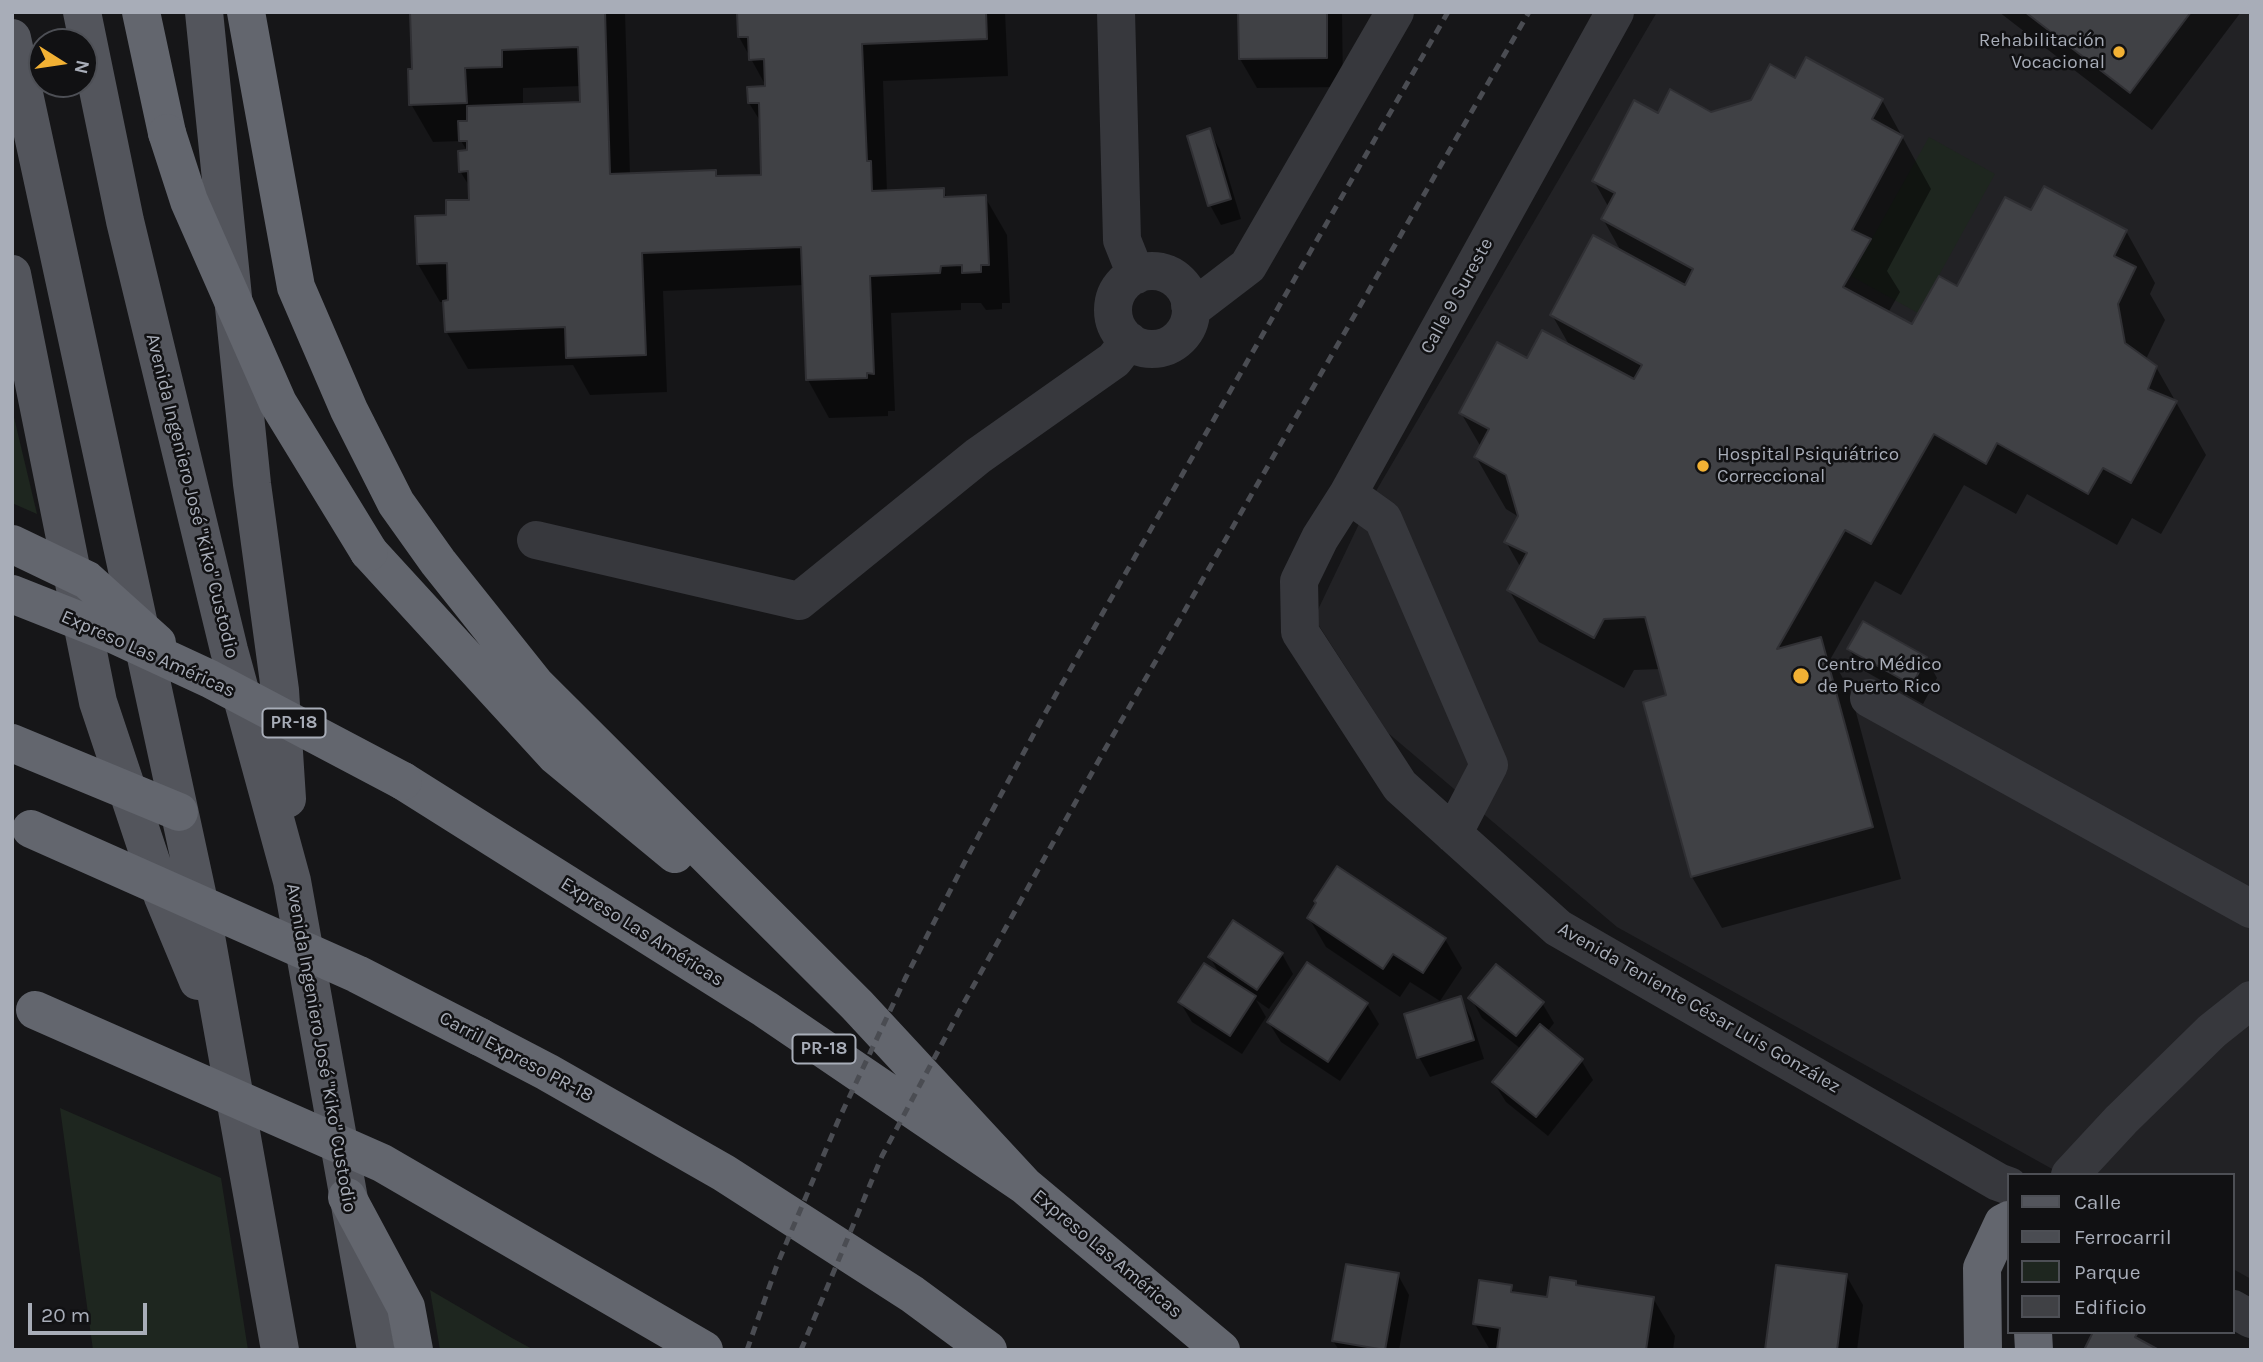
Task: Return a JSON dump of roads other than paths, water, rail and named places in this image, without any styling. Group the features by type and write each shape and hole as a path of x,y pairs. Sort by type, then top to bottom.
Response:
{"highway":[{"path":"141,12 167,133 189,201 278,403 369,552 555,755 857,1005"},
{"path":"246,12 296,287 349,410 396,503 438,562 536,685 857,1005 1024,1185"},
{"path":"12,544 87,580 185,667"},
{"name":"Expreso Las Américas","path":"12,594 113,634 185,667 403,781 765,1009 1024,1185 1221,1350"},
{"path":"12,743 179,812"},
{"name":"Carril Expreso PR-18","path":"22,825 358,974 547,1072 724,1173 912,1294 988,1350"},
{"path":"24,1006 382,1163 704,1350"},
{"path":"347,1197 406,1307 414,1350"},
{"path":"1983,1350 1982,1268 2003,1223 2008,1220"}],"main road":[{"name":"Avenida Ingeniero José \"Kiko\" Custodio","path":"82,12 125,221 229,650 292,881 376,1350"},
{"path":"204,12 252,484 280,690 292,881"},
{"path":"12,38 204,925 280,1350"},
{"path":"12,274 98,702 163,897 227,1050"}],"street":[{"path":"1116,12 1122,240 1136,275"},
{"path":"1191,305 1197,305 1248,266 1395,12"},
{"name":"Calle 9 Sureste","path":"1299,581 1320,538 1348,494 1615,12"},
{"path":"1158,271 1172,276 1184,287 1191,305 1191,316 1186,330 1175,341 1162,348 1146,349 1129,341 1121,334 1114,320 1113,304 1118,290 1136,275 1158,271"},
{"path":"536,540 799,601 978,456 1114,360 1129,341"},
{"path":"1348,494 1383,519 1489,765 1453,834"},
{"name":"Avenida Teniente César Luis González","path":"1299,581 1300,632 1400,786 1558,928 2008,1186"},
{"path":"1869,698 2251,909"},
{"path":"2072,1173 2211,1031 2251,1000"},
{"path":"2235,1309 2251,1319"}],"railway":[{"path":"747,1350 777,1265 838,1121 905,979 971,850 1043,717 1448,12"},
{"path":"801,1350 882,1156 960,1010 1104,751 1529,12"}],"place":[{"name":"Rehabilitación Vocacional","path":"2119,52"},
{"name":"Hospital Psiquiátrico Correccional","path":"1703,466"},
{"name":"Centro Médico de Puerto Rico","path":"1801,676"}]}
